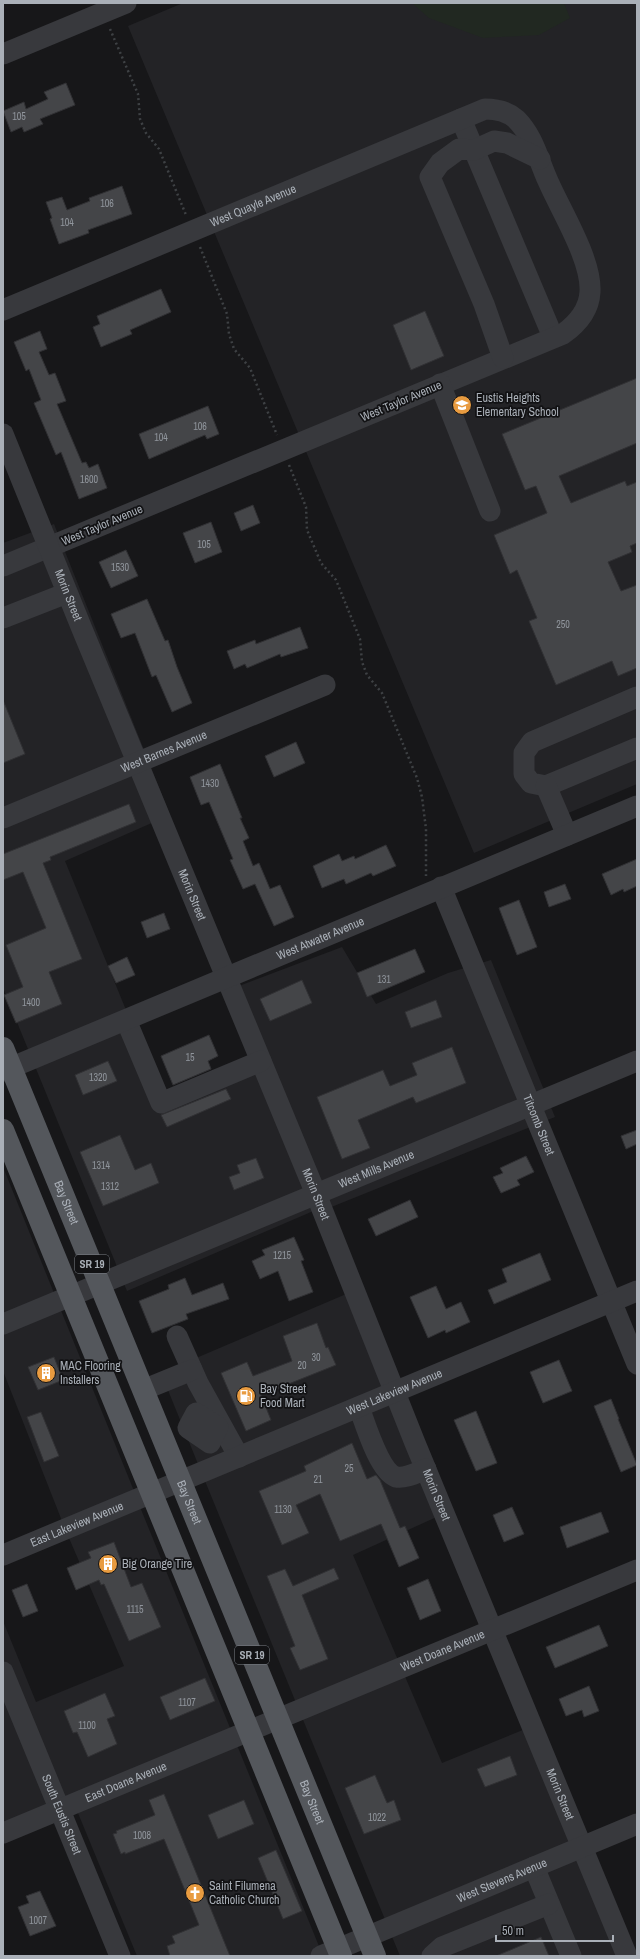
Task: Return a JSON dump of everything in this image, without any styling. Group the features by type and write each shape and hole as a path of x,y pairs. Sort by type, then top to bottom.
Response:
{"main road":[{"name":"Bay Street","path":"6,1062 100,1285 371,1946"},
{"name":"SR 19","path":"3,1130 249,1731 334,1954"}],"street":[{"path":"3,54 85,11 126,3"},
{"name":"West Quayle Avenue","path":"3,310 485,109 505,111"},
{"name":"West Taylor Avenue","path":"3,566 554,338 575,325 587,307 590,293 590,278 574,236 548,181 535,146 515,118 505,111"},
{"path":"461,119 554,338"},
{"path":"503,358 484,304 430,177 440,163 459,149 474,150 494,141 507,143 540,159"},
{"path":"440,384 490,511"},
{"name":"Morin Street","path":"3,434 137,763 316,1194 426,1469 627,1956"},
{"path":"3,618 67,593"},
{"name":"West Barnes Avenue","path":"3,818 325,684"},
{"path":"637,697 532,742 524,753 522,764 524,774 531,783 546,786 637,748"},
{"path":"546,786 567,835"},
{"name":"West Atwater Avenue","path":"6,1062 126,1020 226,976 637,806"},
{"name":"Titcomb Street","path":"441,887 637,1364"},
{"path":"126,1020 161,1103 261,1061"},
{"name":"West Mills Avenue","path":"3,1324 637,1061"},
{"name":"West Lakeview Avenue","path":"152,1493 637,1291"},
{"path":"177,1336 221,1438 239,1457"},
{"path":"143,1390 192,1370"},
{"path":"359,1407 379,1457 388,1471 396,1477 403,1477 426,1469"},
{"path":"161,1433 192,1421 188,1428 210,1443 221,1438"},
{"name":"East Lakeview Avenue","path":"3,1555 152,1493"},
{"name":"West Doane Avenue","path":"249,1731 637,1570"},
{"name":"South Eustis Street","path":"3,1672 120,1956"},
{"name":"East Doane Avenue","path":"3,1833 249,1731"},
{"name":"West Stevens Avenue","path":"334,1954 371,1946 534,1867 637,1824"},
{"path":"534,1867 571,1956"},
{"path":"432,1956 442,1948 549,1904"}],"shaded area":[{"name":"Eustis Heights Elementary School","path":"183,3 637,3 637,784 474,853 128,26"},
{"path":"412,3 564,3 570,18 539,35 483,38 429,18"},
{"path":"54,524 170,815 65,861 160,1093 254,1054 231,989 342,947 376,1004 448,973 491,960 555,1117 319,1212 318,1209 127,1291 3,988 3,543"},
{"path":"3,1167 134,1491 62,1521 3,1371"},
{"path":"358,1289 397,1382 198,1464 161,1373"},
{"path":"404,1398 452,1510 353,1555 442,1763 540,1723 633,1956 400,1956 205,1481"},
{"path":"140,1507 323,1956 137,1956 73,1801 3,1834 3,1621 36,1702 124,1666 69,1538"}],"building":[{"path":"66,83 75,105 40,119 43,124 24,132 22,127 11,132 3,111 24,102 26,109 48,99 44,92"},
{"path":"122,186 132,214 88,230 89,233 59,244 50,219 52,218 46,202 62,197 67,210 90,201 89,198"},
{"path":"161,289 171,312 130,330 132,334 101,347 93,327 100,324 97,316"},
{"path":"425,311 444,356 411,370 393,325"},
{"path":"40,331 47,349 39,352 49,375 55,373 66,401 57,404 82,463 86,462 89,468 98,464 107,488 79,499 61,452 56,455 34,403 41,400 29,369 26,371 14,342"},
{"path":"637,378 637,443 559,476 571,503 625,481 627,486 637,482 637,543 630,546 632,552 608,562 621,591 637,585 637,668 618,676 612,661 556,685 529,621 537,618 517,570 510,574 494,535 547,513 536,486 525,490 502,434"},
{"path":"208,406 219,434 207,439 205,435 149,459 139,434"},
{"path":"253,505 260,523 241,531 234,513"},
{"path":"211,522 222,552 195,563 183,533"},
{"path":"126,550 138,576 111,588 99,562"},
{"path":"147,599 165,641 168,640 177,667 192,703 172,712 156,675 152,677 135,633 121,638 111,614"},
{"path":"300,627 308,648 281,657 280,654 247,668 245,664 234,669 227,651 255,640 256,644"},
{"path":"3,700 25,754 3,763"},
{"path":"296,742 305,763 274,777 265,756"},
{"path":"220,764 249,838 243,841 253,866 259,863 270,889 280,885 294,917 274,926 255,884 243,889 230,860 233,859 209,802 201,805 190,777"},
{"path":"129,804 136,822 50,857 51,860 43,863 82,959 49,972 62,1004 16,1023 4,995 23,987 6,945 46,928 23,872 3,880 3,854"},
{"path":"386,845 396,866 373,876 371,873 346,884 344,879 322,888 313,866 339,854 342,861 354,856 355,859"},
{"path":"637,859 637,886 624,892 623,889 611,895 602,874"},
{"path":"565,884 571,899 549,907 544,892"},
{"path":"519,900 537,947 517,955 499,908"},
{"path":"164,913 170,929 147,938 141,922"},
{"path":"415,949 425,972 367,997 357,973"},
{"path":"127,957 135,975 116,983 108,966"},
{"path":"302,980 312,1003 270,1021 260,999"},
{"path":"436,1000 442,1017 411,1028 405,1012"},
{"path":"209,1035 218,1056 208,1061 211,1069 173,1085 161,1056"},
{"path":"452,1047 466,1083 416,1103 413,1097 358,1120 370,1148 342,1159 317,1097 383,1070 390,1086 417,1075 412,1063"},
{"path":"108,1061 117,1081 83,1095 75,1075"},
{"path":"226,1089 231,1099 167,1127 161,1115"},
{"path":"637,1130 637,1144 626,1149 621,1136"},
{"path":"120,1135 135,1170 151,1163 159,1183 103,1206 80,1152"},
{"path":"526,1156 534,1172 517,1180 520,1185 501,1193 493,1177 503,1173 500,1168"},
{"path":"256,1158 264,1178 234,1190 229,1177 240,1173 237,1165"},
{"path":"410,1200 418,1217 376,1236 368,1219"},
{"path":"294,1237 304,1260 301,1261 313,1292 289,1301 278,1271 260,1279 252,1261 265,1255 262,1250"},
{"path":"540,1253 551,1280 494,1304 488,1290 507,1282 502,1269"},
{"path":"185,1278 192,1295 223,1283 229,1299 186,1314 188,1319 152,1333 139,1301 169,1289 168,1285"},
{"path":"436,1286 446,1309 461,1302 470,1322 446,1333 445,1330 428,1338 410,1297"},
{"path":"317,1323 326,1348 328,1347 336,1365 261,1395 271,1420 246,1431 221,1373 247,1362 253,1376 292,1361 283,1336"},
{"name":"MAC Flooring Installers","path":"54,1357 63,1380 38,1390 28,1367"},
{"path":"559,1360 572,1391 543,1403 530,1372"},
{"path":"611,1399 637,1465 621,1472 594,1406"},
{"path":"476,1411 497,1463 476,1471 454,1420"},
{"path":"41,1412 59,1456 44,1462 27,1417"},
{"path":"352,1443 367,1479 376,1475 380,1480 400,1528 405,1526 419,1558 399,1567 381,1524 340,1541 320,1494 296,1505 309,1533 282,1545 259,1491 306,1471 304,1466"},
{"path":"512,1507 524,1534 504,1542 493,1515"},
{"path":"601,1512 609,1532 567,1548 560,1527"},
{"path":"114,1542 131,1587 142,1583 161,1627 129,1641 104,1584 101,1585 99,1580 76,1590 67,1568 91,1558 88,1552"},
{"path":"334,1568 339,1579 302,1595 328,1659 300,1670 290,1648 295,1646 267,1576 285,1569 293,1586"},
{"path":"428,1579 441,1611 420,1620 407,1588"},
{"path":"27,1584 38,1611 23,1617 12,1590"},
{"path":"599,1625 608,1646 555,1668 546,1647"},
{"path":"205,1678 215,1701 170,1720 160,1697"},
{"path":"589,1686 599,1711 584,1717 582,1710 566,1716 559,1699"},
{"path":"105,1693 115,1716 107,1719 117,1744 88,1757 77,1732 73,1733 64,1711"},
{"path":"510,1756 517,1775 485,1787 477,1769"},
{"path":"375,1775 387,1803 394,1800 401,1820 364,1834 345,1788"},
{"name":"Saint Filumena Catholic Church","path":"164,1794 230,1956 170,1956 167,1946 175,1943 172,1936 199,1925 164,1839 125,1854 125,1852 121,1854 113,1834 117,1833 116,1831 155,1815 149,1800"},
{"path":"244,1800 254,1824 218,1839 208,1815"},
{"path":"276,1850 302,1911 283,1919 258,1858"},
{"path":"40,1891 56,1926 30,1936 18,1907 29,1903 26,1896"},
{"path":"541,1937 549,1956 496,1956"}],"place":[{"name":"Eustis Heights Elementary School","path":"462,405"},
{"name":"MAC Flooring Installers","path":"46,1373"},
{"name":"Bay Street Food Mart","path":"246,1396"},
{"name":"Big Orange Tire","path":"108,1564"},
{"name":"Saint Filumena Catholic Church","path":"195,1893"}]}
